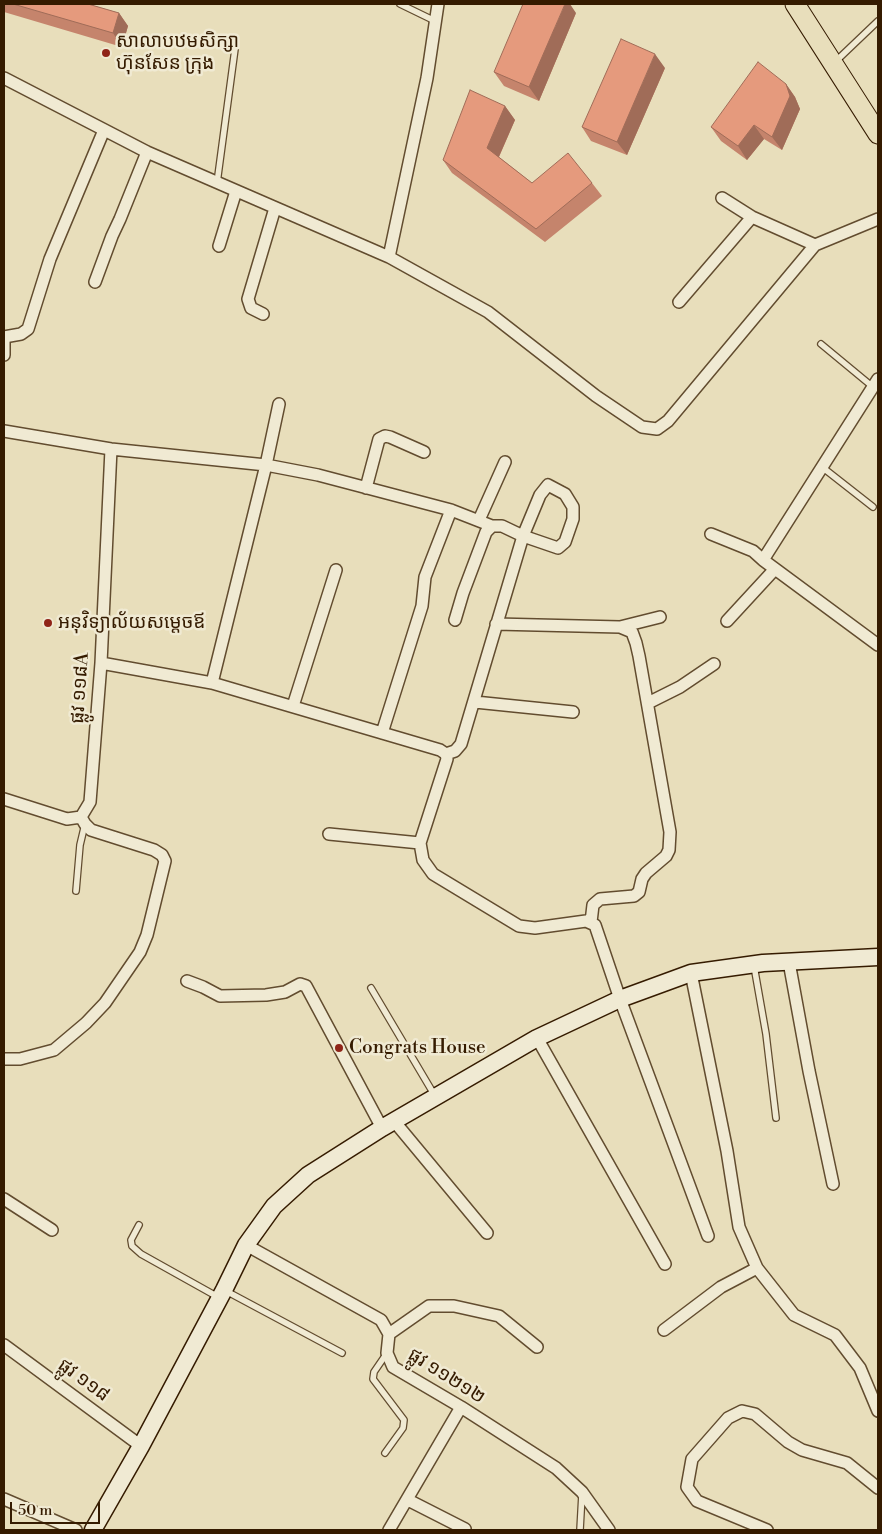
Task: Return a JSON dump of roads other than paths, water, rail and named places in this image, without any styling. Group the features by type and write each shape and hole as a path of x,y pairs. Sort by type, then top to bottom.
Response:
{"main road":[{"path":"795,4 878,134"},
{"path":"93,1530 141,1446 246,1245 274,1206 308,1175 388,1124 537,1038 620,999 691,973 754,964 878,957"}],"street":[{"path":"389,257 427,78 438,4"},
{"path":"4,78 147,152 389,257 488,312 596,396 642,427 658,429 668,421 815,245 878,219"},
{"path":"4,355 4,339 28,330 50,259 104,130"},
{"path":"95,282 147,152"},
{"path":"219,246 236,191"},
{"path":"722,198 752,217 815,245"},
{"path":"263,314 251,308 248,299 275,208"},
{"path":"679,302 752,217"},
{"path":"763,560 876,383"},
{"path":"212,683 266,465 279,404"},
{"path":"4,431 111,449 266,465 318,475 451,510 492,526 502,526 523,536 558,548 565,542 573,519 573,507 565,494 548,485 540,495 523,536 461,744 455,750 446,754"},
{"path":"366,488 379,439 385,436 390,437 424,452"},
{"name":"ផ្លូវ ១១៨A","path":"83,820 90,802 101,663 111,449"},
{"path":"479,520 505,462"},
{"path":"382,733 422,606 425,578 451,510"},
{"path":"455,620 486,532 492,526"},
{"path":"711,534 753,551 774,570 878,645"},
{"path":"293,706 336,570"},
{"path":"728,621 774,570"},
{"path":"496,624 620,627 660,617"},
{"path":"591,922 592,908 600,899 634,896 639,892 642,879 646,873 666,856 669,850 670,832 636,643 632,632 620,627"},
{"path":"101,663 212,683 440,750 446,754 447,759 420,843 423,860 433,874 519,926 534,928 586,921 595,925 620,999 708,1236"},
{"path":"648,703 680,688 714,664"},
{"path":"474,702 573,712"},
{"path":"4,799 67,819 83,820 91,830 154,850 162,856 164,861 147,935 140,952 104,1003 86,1022 54,1050 20,1059 4,1059"},
{"path":"329,834 420,843"},
{"path":"789,962 809,1071 833,1184"},
{"path":"691,973 727,1151 740,1227 757,1268 794,1316 835,1335 860,1368 878,1411"},
{"path":"187,981 220,996 266,995 284,992 300,984 306,986 388,1124 488,1233"},
{"path":"537,1038 666,1264"},
{"path":"4,1199 52,1230"},
{"name":"ផ្លូវ ១១២១២","path":"246,1245 381,1320 389,1334 387,1353 393,1367 461,1407 556,1468 582,1492 608,1530"},
{"path":"664,1330 721,1286 757,1268"},
{"path":"389,1334 429,1306 454,1306 499,1316 537,1347"},
{"name":"ផ្លូវ ១១៨","path":"4,1345 141,1446"},
{"path":"389,1530 461,1407"},
{"path":"767,1530 697,1501 687,1487 692,1459 728,1418 742,1411 755,1414 788,1442 802,1450 847,1463 878,1488"},
{"path":"4,1498 76,1530"},
{"path":"408,1500 464,1529"}],"lane":[{"path":"400,4 435,21"},
{"path":"834,64 878,21"},
{"path":"217,183 235,49"},
{"path":"821,344 876,383"},
{"path":"822,467 873,508"},
{"path":"76,890 83,820"},
{"path":"754,964 766,1034 776,1118"},
{"path":"372,988 436,1098"},
{"path":"139,1225 131,1240 132,1246 137,1250 342,1353"},
{"path":"384,1453 403,1428 404,1420 373,1379 374,1372 387,1353"},
{"path":"580,1530 582,1492"}],"place":[{"name":"សាលាបឋមសិក្សា ហ៊ុនសែន ក្រុង","path":"106,53"},
{"name":"អនុវិទ្យាល័យសម្តេចឪ","path":"48,623"},
{"name":"Congrats House","path":"339,1048"}]}
